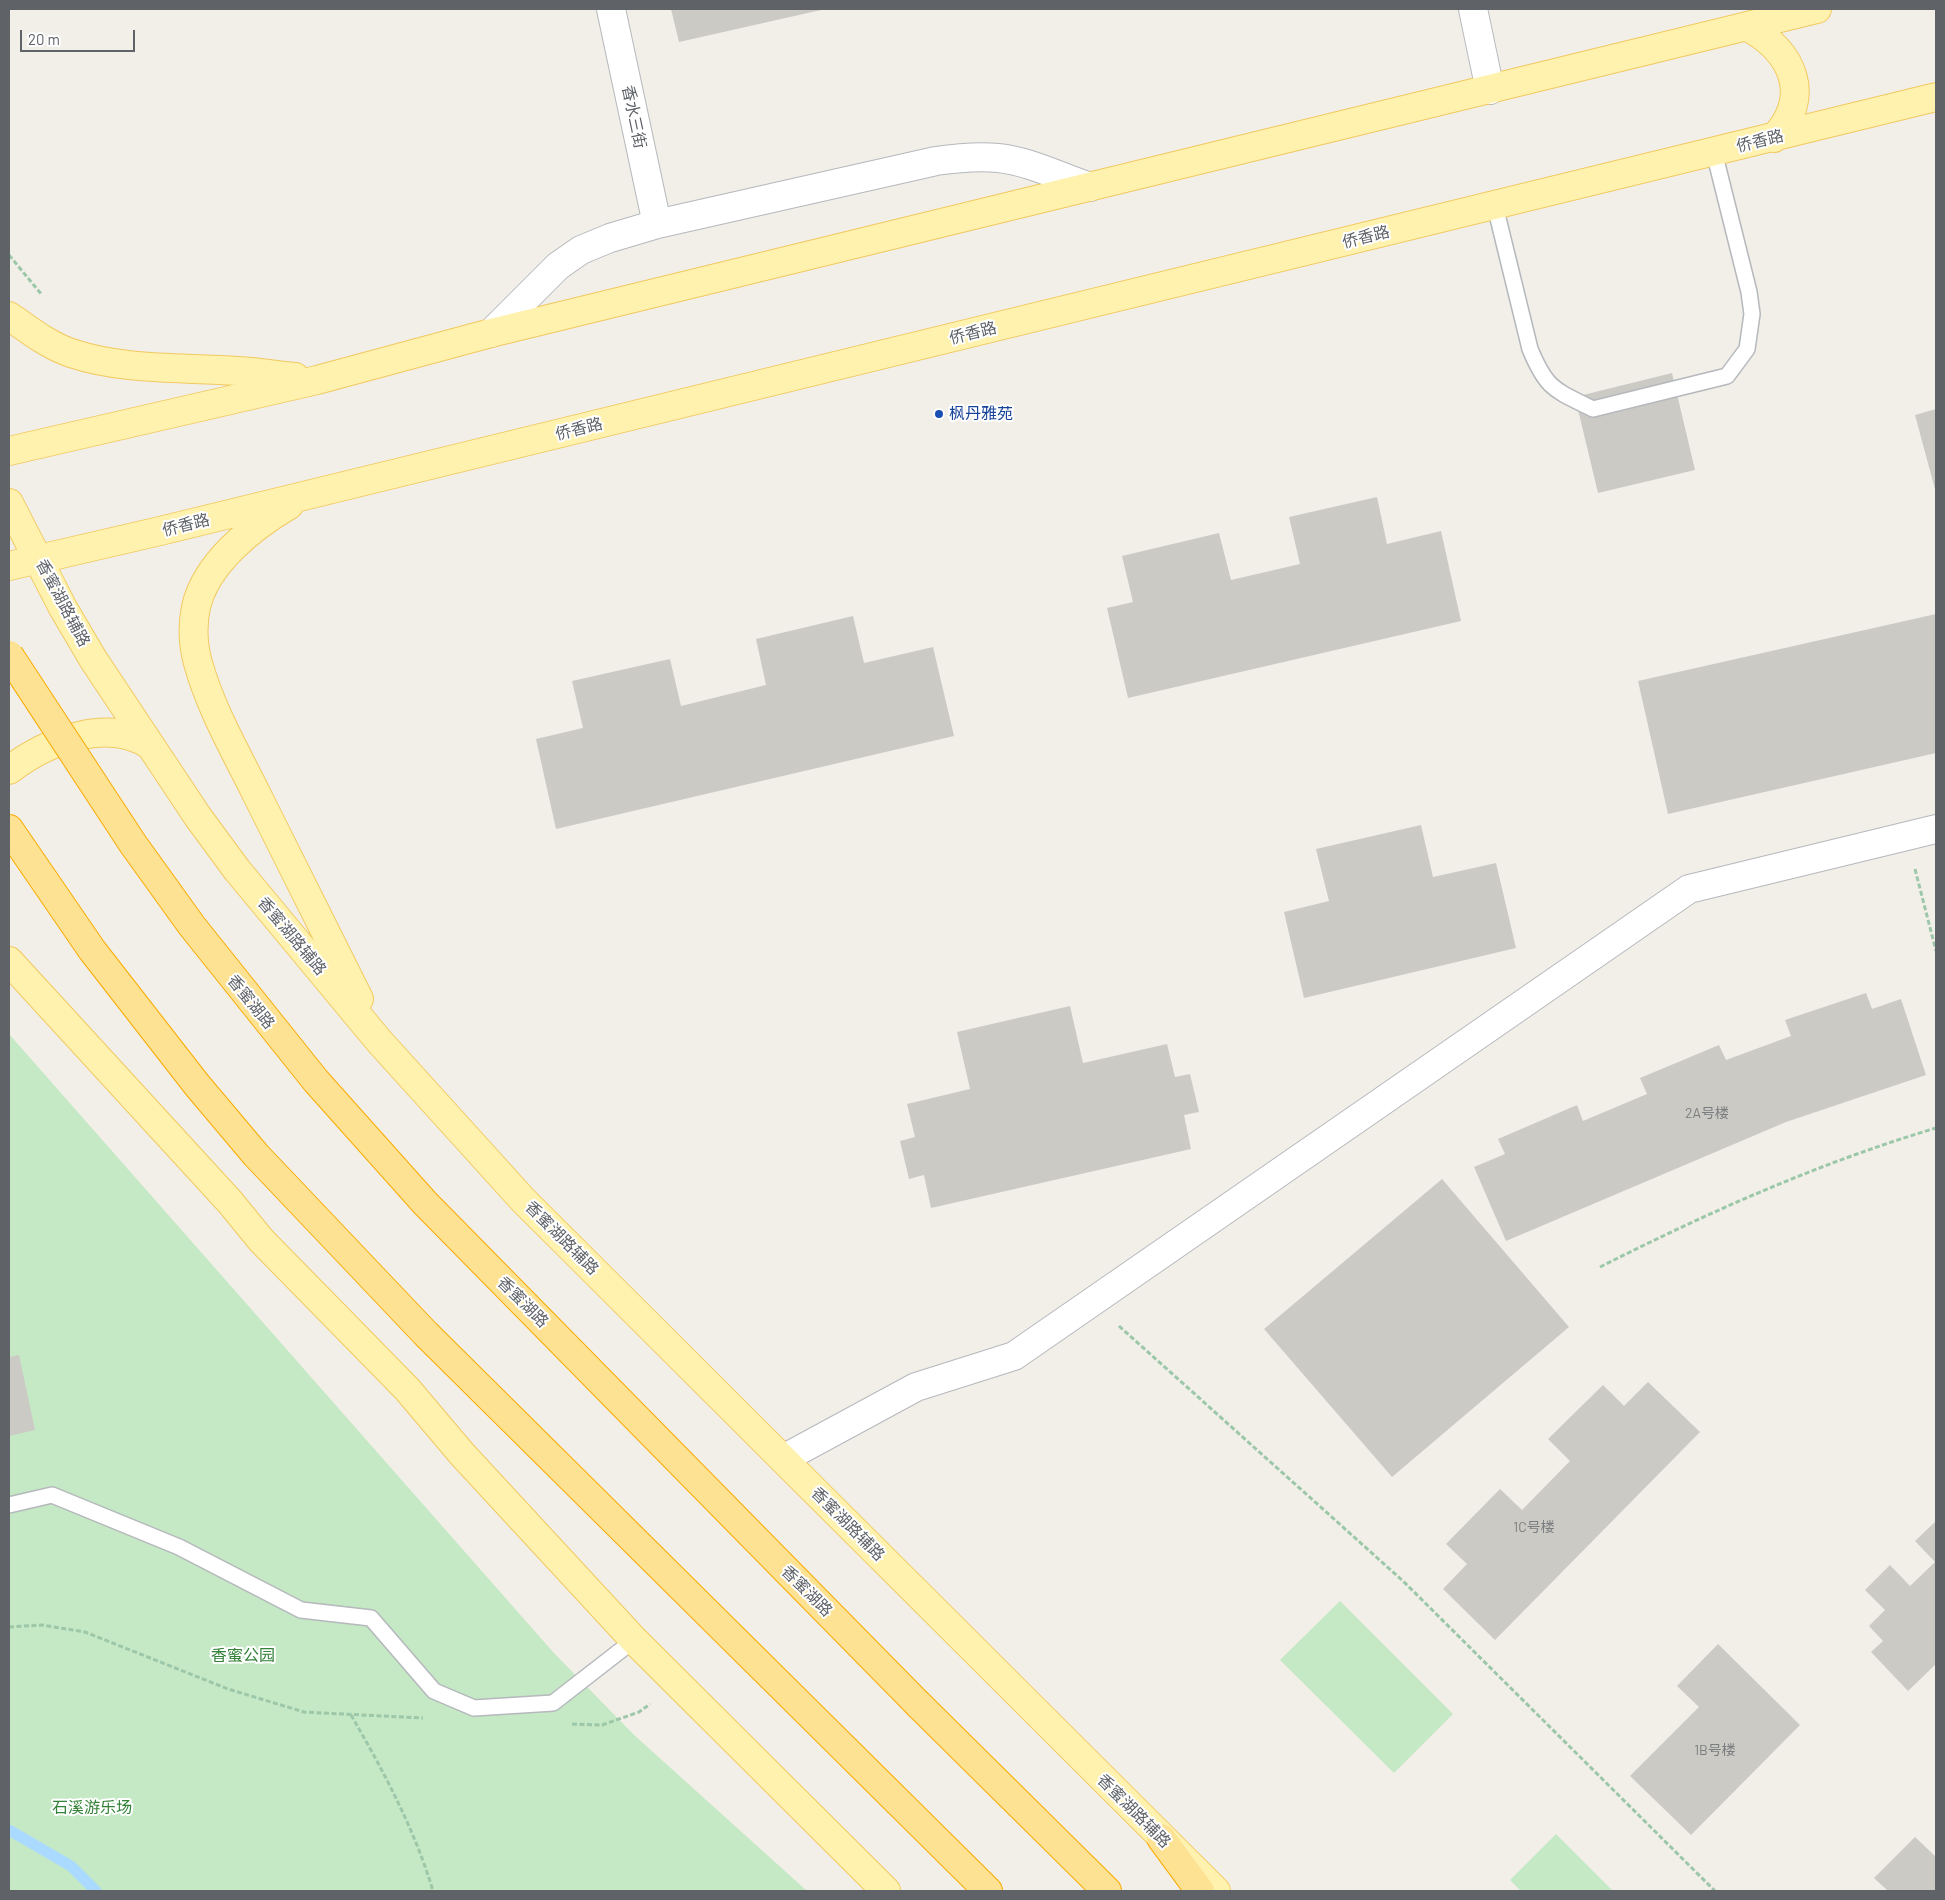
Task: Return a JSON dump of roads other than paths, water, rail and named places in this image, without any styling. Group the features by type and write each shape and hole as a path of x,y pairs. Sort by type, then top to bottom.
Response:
{"highway":[{"name":"香蜜湖路","path":"9,655 118,821 192,926 316,1081 432,1210 918,1704 1107,1891"},
{"path":"9,829 98,957 197,1085 256,1155 426,1334 988,1891"},
{"path":"1161,1838 1200,1891"}],"main road":[{"path":"9,451 317,380 491,334 1817,9"},
{"path":"1748,27 1767,37 1778,48 1788,62 1795,83 1794,104 1786,125 1774,138"},
{"name":"侨香路","path":"9,566 325,491 1936,97"},
{"path":"9,316 52,344 71,353 93,358 147,367 239,371 317,380"},
{"path":"325,491 293,503 272,516 251,532 222,561 206,584 196,606 195,648 202,675 220,720 379,1040"},
{"name":"香蜜湖路辅路","path":"9,502 76,632 150,746 237,870 379,1040 523,1200 1216,1891"},
{"path":"9,770 32,755 78,736 111,733 135,738 150,746"},
{"path":"9,961 230,1202 261,1240 407,1389 462,1454 634,1640 886,1891"}],"street":[{"name":"香水三街","path":"611,9 657,224"},
{"path":"1473,9 1490,90"},
{"path":"491,334 558,266 581,250 610,238 657,224 936,161 968,157 999,158 1090,187"},
{"path":"783,1459 916,1387 1014,1356 1689,890 1936,829"}],"lane":[{"path":"1495,206 1530,349 1539,370 1552,388 1593,409 1622,402 1727,376 1747,349 1752,314 1750,292 1714,152"},
{"path":"9,1505 52,1494 179,1547 301,1610 371,1618 434,1691 474,1708 553,1703 634,1640"}],"waterway":[{"path":"9,1830 71,1866 96,1891"}],"place":[{"name":"枫丹雅苑","path":"939,414"}],"park label":[{"name":"香蜜公园","path":"243,1656"},
{"name":"石溪游乐场","path":"92,1808"}]}
